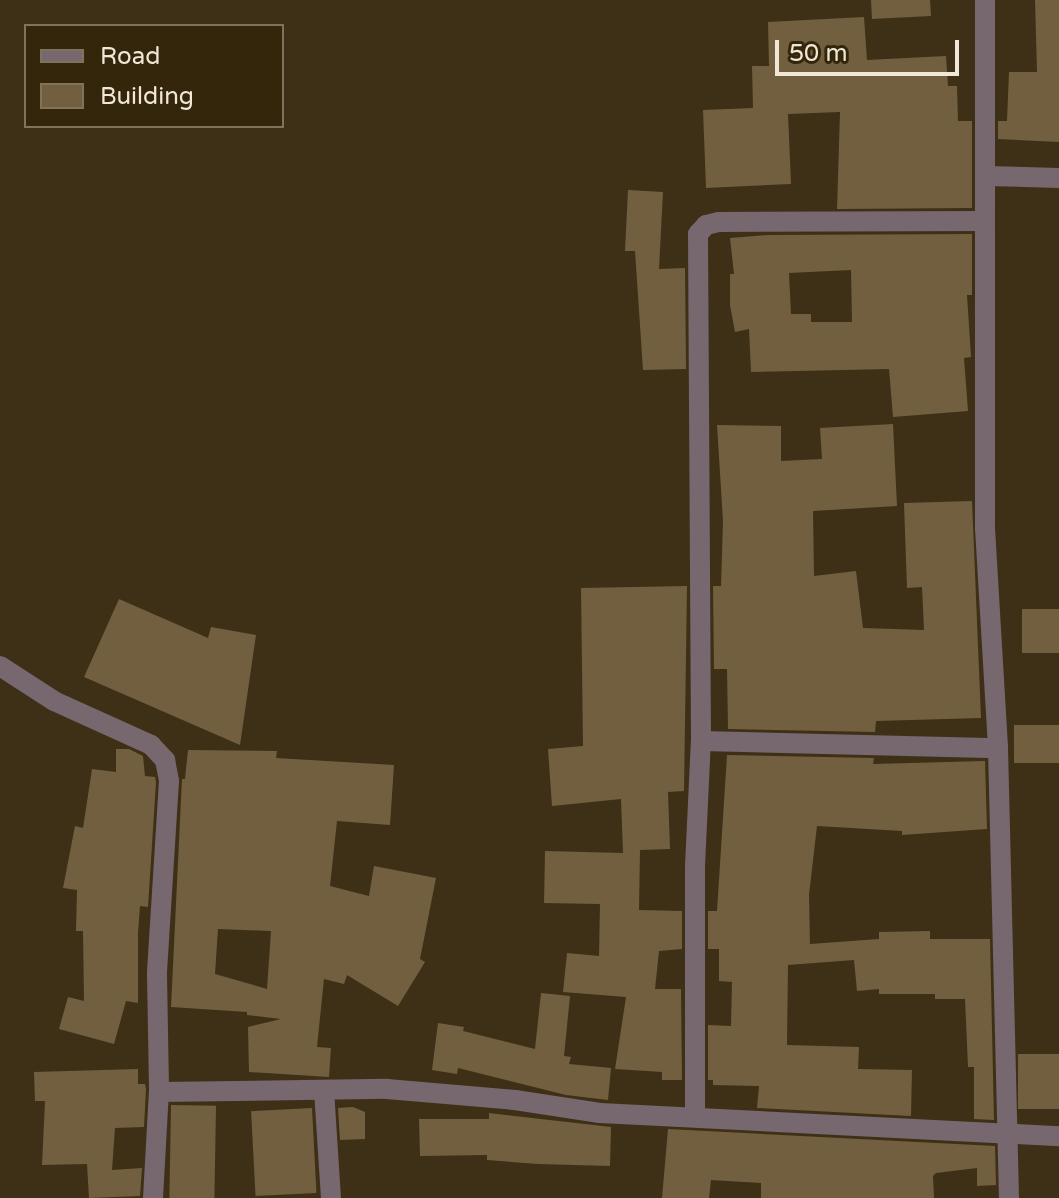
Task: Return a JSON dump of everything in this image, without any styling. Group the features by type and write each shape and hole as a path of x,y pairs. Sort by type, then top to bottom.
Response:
{"street":[{"path":"985,0 985,528 998,748 1009,1198"},
{"path":"985,176 1059,178"},
{"path":"695,1115 695,866 701,741 696,245 702,227 719,222 984,221"},
{"path":"0,666 54,701 151,745 165,760 169,781 157,974 159,1092 153,1198"},
{"path":"701,741 998,748"},
{"path":"159,1092 387,1089 515,1100 600,1113 695,1115 1059,1136"},
{"path":"331,1198 333,1090"}],"building":[{"path":"871,0 930,0 931,16 872,19"},
{"path":"1035,0 1059,0 1059,142 998,139 998,121 1007,121 1009,72 1037,72"},
{"path":"864,17 867,60 946,56 948,86 957,86 958,121 972,121 972,208 837,209 840,112 788,114 791,184 706,188 703,110 753,108 752,66 769,66 768,22"},
{"path":"628,190 663,192 659,269 685,268 686,369 643,370 635,251 625,251"},
{"path":"972,234 972,295 967,295 971,357 964,358 968,411 893,417 889,369 751,372 749,329 735,332 730,305 730,274 734,274 730,238","holes":["851,270 852,322 811,322 811,314 791,314 789,273"]},
{"path":"893,424 897,506 813,511 814,576 856,571 863,628 924,630 922,587 907,588 904,503 972,501 981,718 876,721 875,732 728,729 727,669 714,669 713,586 721,586 723,521 717,425 781,426 781,461 822,459 820,428"},
{"path":"687,586 684,791 668,792 670,849 640,850 639,910 682,911 682,949 659,951 655,989 681,989 682,1080 662,1080 662,1072 615,1069 626,997 563,992 567,953 599,956 600,904 544,903 545,851 623,853 621,799 552,806 548,749 583,746 581,588"},
{"path":"119,599 208,638 211,627 256,635 240,745 84,677"},
{"path":"1022,609 1059,609 1059,653 1022,653"},
{"path":"1014,725 1059,725 1059,763 1014,763"},
{"path":"116,749 129,749 143,756 145,776 155,777 156,782 148,907 140,906 138,1003 126,1001 114,1044 59,1029 68,997 84,1001 83,931 76,931 77,890 63,888 75,826 83,828 92,769 116,772"},
{"path":"188,750 277,751 276,758 394,765 390,825 337,821 330,886 369,896 374,866 436,878 420,959 425,962 398,1006 347,975 344,984 324,979 317,1047 331,1048 329,1077 249,1072 248,1027 281,1019 247,1015 247,1012 171,1007 182,779 185,779","holes":["218,929 271,931 267,989 215,974"]},
{"path":"727,755 874,758 873,764 985,761 987,829 902,835 902,831 817,826 809,895 810,944 879,939 879,932 930,931 930,939 990,939 994,1120 974,1119 974,1067 968,1067 965,999 935,999 935,994 879,994 879,989 857,991 854,960 788,965 787,1045 859,1047 858,1069 912,1070 911,1116 757,1108 759,1086 713,1085 713,1080 708,1080 708,1025 731,1026 732,982 719,981 719,949 708,949 708,911 717,911"},
{"path":"541,993 570,996 564,1056 571,1057 569,1064 611,1068 608,1100 566,1095 458,1068 457,1074 432,1070 438,1023 464,1027 463,1031 535,1049"},
{"path":"1018,1054 1059,1054 1059,1109 1018,1109"},
{"path":"138,1069 138,1084 145,1084 146,1089 144,1127 115,1128 112,1170 142,1168 140,1196 89,1198 87,1164 42,1165 45,1101 35,1101 34,1072"},
{"path":"171,1105 216,1106 214,1198 169,1198"},
{"path":"353,1107 365,1112 365,1139 340,1140 338,1108"},
{"path":"312,1108 316,1193 256,1196 251,1111"},
{"path":"489,1113 611,1127 610,1166 487,1160 487,1155 420,1156 419,1119 489,1119"},
{"path":"668,1129 995,1146 996,1185 977,1186 977,1168 936,1173 933,1176 934,1198 761,1198 761,1183 711,1180 709,1198 662,1198"}]}
